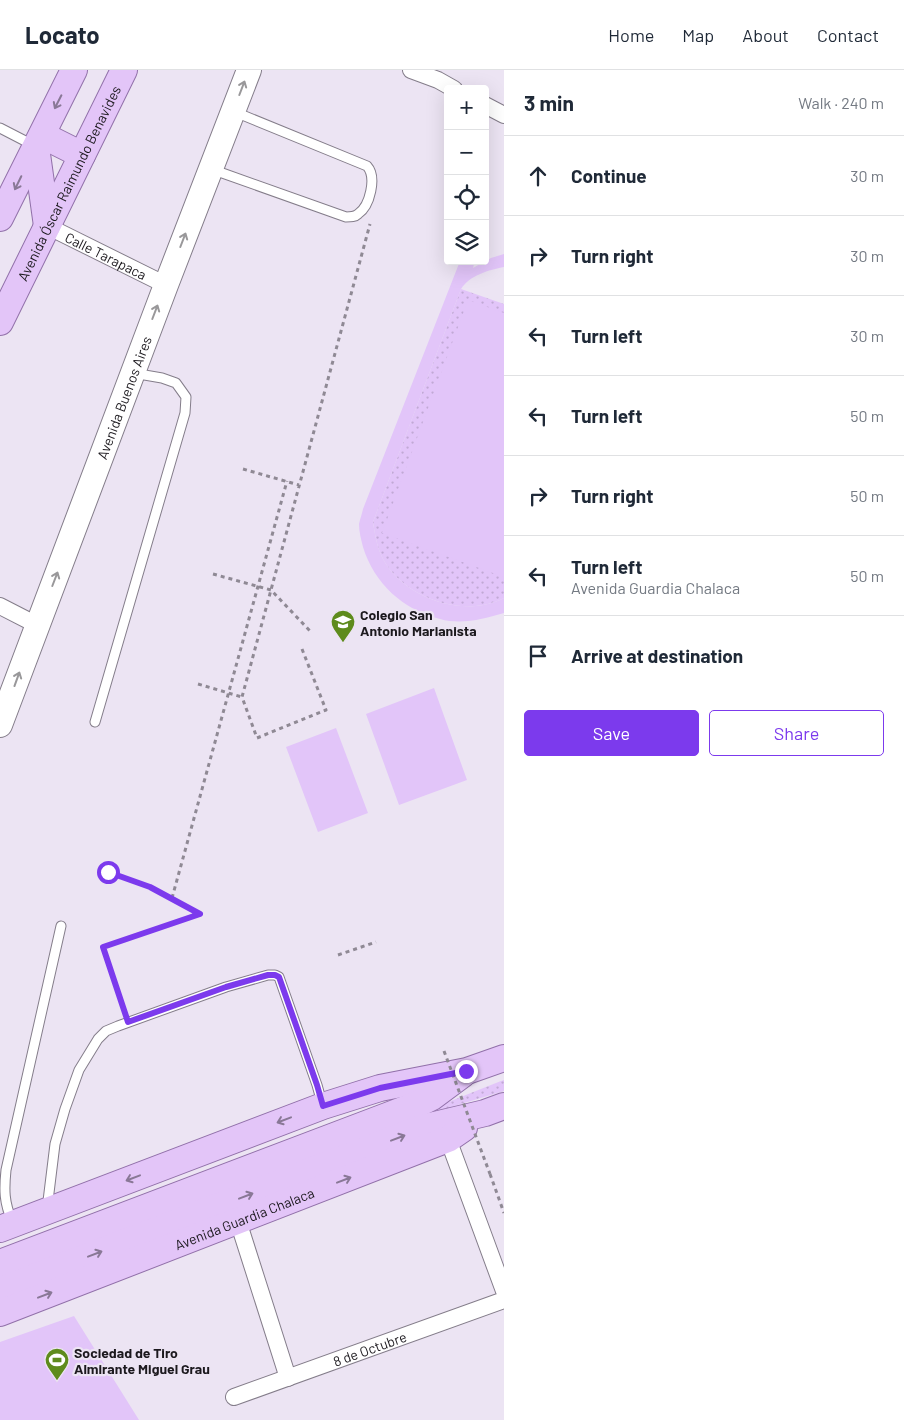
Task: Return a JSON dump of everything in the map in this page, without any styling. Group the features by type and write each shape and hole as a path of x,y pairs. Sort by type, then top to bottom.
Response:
{"main road":[{"path":"0,218 74,70"},
{"name":"Avenida Óscar Raimundo Benavides","path":"0,322 124,70"},
{"name":"Avenida Buenos Aires","path":"0,725 132,373 249,70"},
{"path":"39,141 82,155"},
{"path":"39,141 47,226"},
{"name":"Avenida Guardia Chalaca","path":"7,1226 323,1106 380,1088 466,1071 504,1058"},
{"name":"Avenida Guardia Chalaca","path":"0,1290 419,1117 432,1097 466,1071"},
{"name":"Avenida Guardia Chalaca","path":"0,1263 419,1117 494,1110"},
{"name":"Avenida Guardia Chalaca","path":"0,1313 448,1138 494,1110"}],"street":[{"path":"411,70 440,75 450,85"},
{"path":"489,107 504,115"},
{"name":"Calle Tarapaca","path":"47,226 166,285"},
{"path":"0,606 37,624"},
{"path":"448,1138 504,1291"},
{"path":"238,1221 288,1378"},
{"name":"8 de Octubre","path":"234,1397 504,1300"}],"lane":[{"path":"211,169 346,218 356,216 362,211 370,193 372,176 367,166 233,112"},
{"path":"0,128 39,141"},
{"path":"95,722 185,413 186,397 176,382 132,373"},
{"path":"7,1226 4,1187 6,1170 61,926"},
{"path":"46,1211 55,1144 79,1070 98,1039 106,1031 128,1022 226,987 268,975 275,975 279,977 323,1106"}],"path":[{"path":"302,649 326,710 257,738 242,697 370,222"},
{"path":"243,469 300,485"},
{"path":"172,898 286,482"},
{"path":"213,574 271,590 310,632"},
{"path":"198,684 242,697"},
{"path":"108,872 150,887 200,914 103,947 128,1022"},
{"path":"338,955 376,942"},
{"path":"444,1052 504,1213"}],"shaded area":[{"path":"504,254 504,267 486,272 469,280 461,289 373,522 375,536 383,559 393,573 420,594 436,601 471,606 488,604 504,598 504,613 472,620 448,621 414,609 402,602 382,583 368,560 363,547 359,524 363,509 458,265 474,265 473,268 478,265 489,265 489,259"},
{"path":"461,289 504,304 504,598 488,604 471,606 436,601 420,594 405,584 393,573 383,559 375,536 373,522"},
{"path":"468,300 504,313 504,577 382,533"},
{"path":"434,688 467,780 399,805 366,714"},
{"path":"336,728 368,813 318,832 286,747"},
{"path":"504,1080 504,1091 388,1126 501,1081"},
{"name":"Sociedad de Tiro Almirante Miguel Grau","path":"74,1316 139,1420 0,1420 0,1342"}],"place":[{"name":"Colegio San Antonio Marianista","path":"343,643"},
{"name":"Sociedad de Tiro Almirante Miguel Grau","path":"57,1381"}],"route":[{"path":"108,872 150,887 200,914 103,947 128,1022 226,987 268,975 275,975 279,977 323,1106 380,1088 466,1071"}]}
